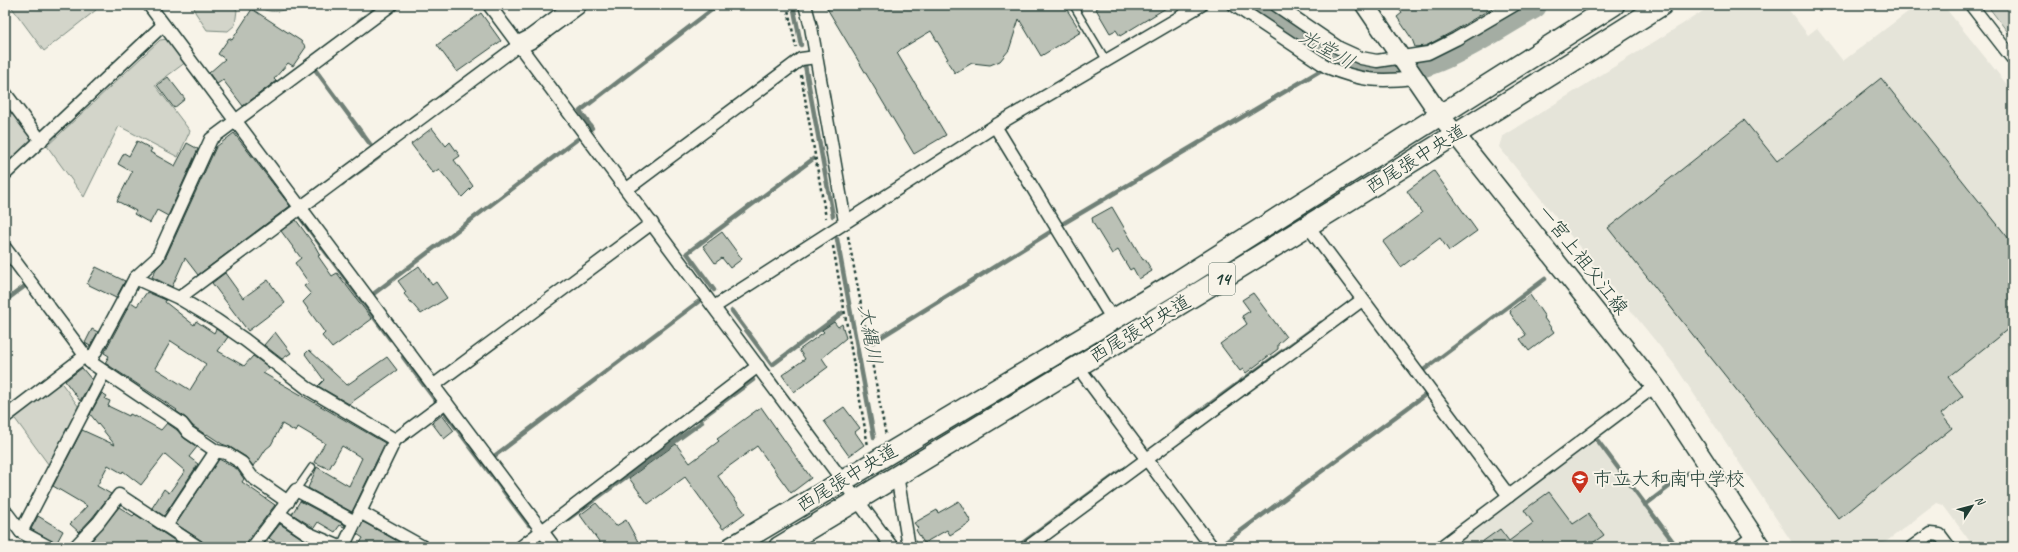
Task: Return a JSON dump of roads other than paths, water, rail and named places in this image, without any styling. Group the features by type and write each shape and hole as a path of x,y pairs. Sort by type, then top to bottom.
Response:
{"main road":[{"path":"519,45 531,39 577,5"},
{"name":"一宮上祖父江線","path":"1365,5 1440,115 1655,386 1758,541"},
{"name":"西尾張中央道","path":"732,547 1178,281 1614,5"},
{"name":"西尾張中央道","path":"779,547 1078,367 1457,135 1662,5"}],"street":[{"path":"149,5 554,547"},
{"path":"5,417 88,359 135,278 157,258 211,139 391,5"},
{"path":"489,5 892,547"},
{"path":"805,5 816,57 845,222"},
{"path":"714,307 995,126 1201,5"},
{"path":"1234,5 1327,67 1344,74 1372,80 1387,81 1428,52 1456,39 1514,5"},
{"path":"1276,5 1340,48 1361,58 1408,67"},
{"path":"1971,5 2013,59"},
{"path":"5,174 163,25"},
{"path":"179,298 519,45"},
{"path":"627,189 801,59 816,57"},
{"path":"5,93 41,141"},
{"path":"995,126 1113,320"},
{"path":"434,385 652,223"},
{"path":"1308,226 1509,496"},
{"path":"5,248 88,359 104,372 182,424 188,432 216,451 226,453 242,463 252,477 288,502"},
{"path":"135,278 179,298 216,320 245,340 306,388 395,440"},
{"path":"1028,547 1362,300"},
{"path":"521,547 758,366"},
{"path":"1078,367 1212,547"},
{"path":"21,532 104,372"},
{"path":"1441,547 1655,386"},
{"path":"279,514 307,533 341,547 395,440 446,402"},
{"path":"166,526 216,451"},
{"path":"897,475 909,547"},
{"path":"253,547 296,490 423,547"},
{"path":"75,547 98,523 119,495 198,547"},
{"path":"5,510 21,532 49,547"},
{"path":"1912,547 1930,534 1940,535 1949,547"},
{"path":"1739,547 1758,541"}],"lane":[{"path":"1073,5 1106,60"},
{"path":"296,490 312,467"}],"waterway":[{"path":"359,21 381,5"},
{"path":"592,128 580,111 718,5"},
{"name":"大縄川","path":"793,5 801,45"},
{"name":"光堂川","path":"1257,5 1312,43 1334,56 1363,69 1385,71 1407,68 1452,52 1533,5"},
{"name":"大縄川","path":"805,65 833,216"},
{"path":"314,68 370,144"},
{"path":"1064,223 1323,69"},
{"path":"372,295 579,138"},
{"path":"342,184 379,157"},
{"path":"714,290 687,253 813,159"},
{"path":"299,216 390,339"},
{"path":"873,342 1052,231"},
{"name":"大縄川","path":"837,239 874,437"},
{"path":"1421,372 1545,279"},
{"path":"5,301 25,286"},
{"path":"493,457 698,302"},
{"path":"732,311 772,365 842,313"},
{"path":"1177,428 1321,323"},
{"path":"403,357 435,400"},
{"path":"568,519 702,422 700,419 753,380"},
{"path":"1219,547 1425,395"},
{"path":"445,413 529,525"},
{"path":"1598,441 1677,547"},
{"path":"1017,547 1122,470"},
{"path":"1645,505 1687,473"},
{"path":"534,547 541,542"},
{"path":"1931,547 1934,544"}],"place":[{"name":"市立大和南中学校","path":"1580,494"}]}
